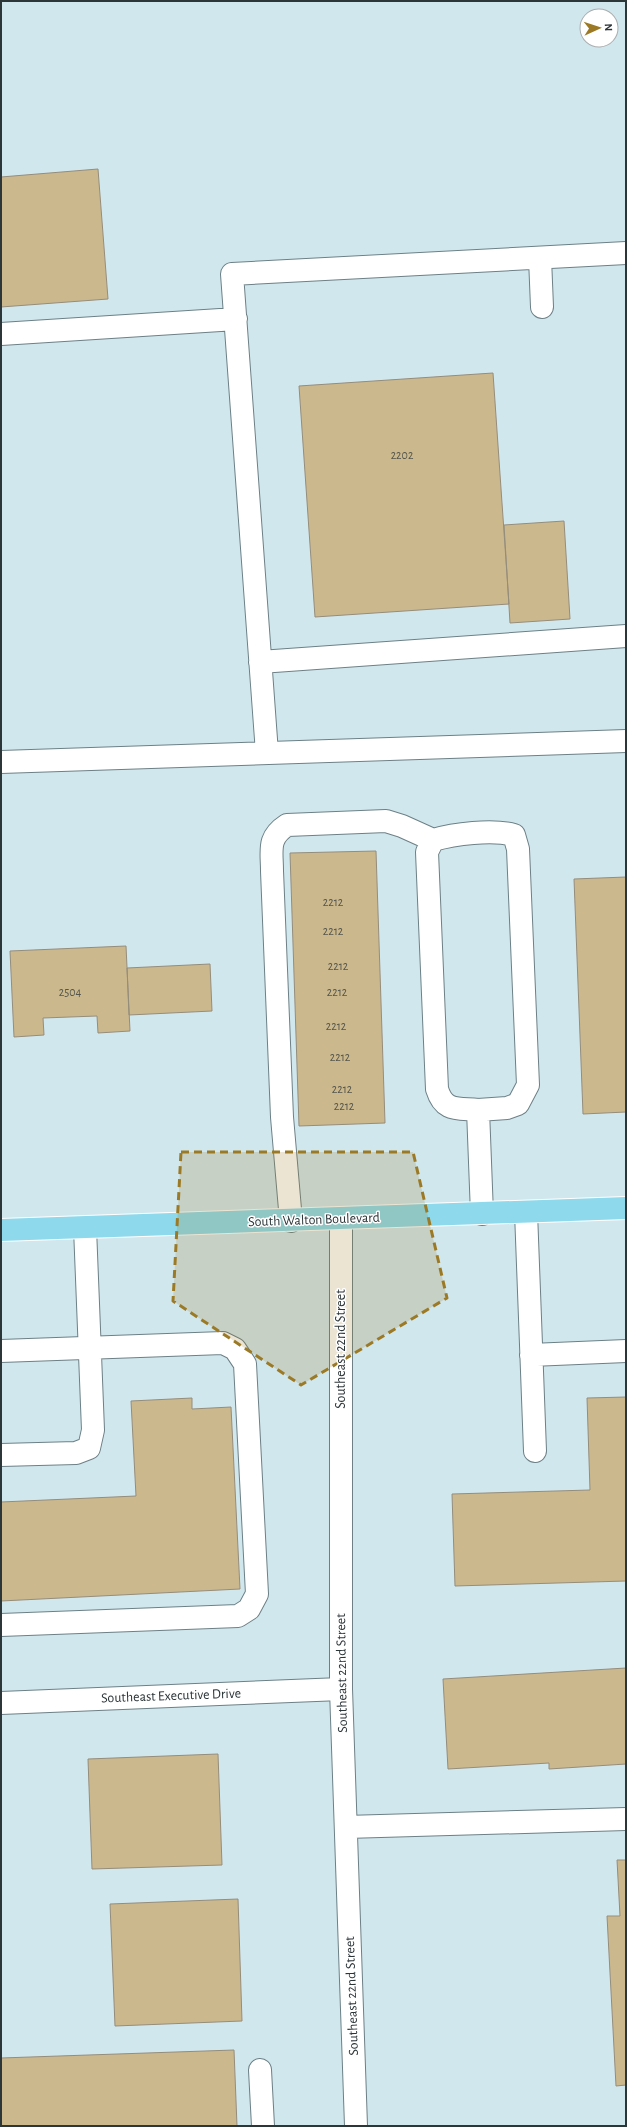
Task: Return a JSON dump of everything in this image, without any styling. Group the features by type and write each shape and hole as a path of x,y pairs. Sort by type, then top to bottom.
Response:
{"main road":[{"name":"South Walton Boulevard","path":"1,1230 291,1221 626,1208"}],"street":[{"path":"267,753 232,274 626,253"},
{"path":"540,258 542,307"},
{"path":"1,334 236,319"},
{"path":"260,662 626,636"},
{"path":"1,762 626,741"},
{"path":"291,1221 282,1117 272,879 272,846 276,832 287,825 386,821 402,826 433,840 446,836 503,832 514,835 518,849 528,1084 518,1104 507,1108 478,1110 448,1107 440,1099 437,1089 427,852 433,840"},
{"path":"478,1110 482,1214"},
{"path":"526,1212 535,1450"},
{"name":"Southeast 22nd Street","path":"342,1219 341,1689 356,2126"},
{"path":"1,1455 76,1452 89,1448 93,1430 85,1228"},
{"path":"1,1351 223,1343 235,1349 245,1364 257,1594 249,1609 238,1616 1,1625"},
{"path":"531,1355 626,1351"},
{"name":"Southeast Executive Drive","path":"1,1703 341,1689"},
{"path":"346,1827 626,1819"},
{"path":"260,2070 263,2126"}],"highlighted area":[{"path":"181,1152 413,1152 447,1298 301,1385 173,1301"}],"building":[{"path":"98,169 108,299 1,307 1,177"},
{"path":"493,373 509,604 315,617 299,386"},
{"path":"564,521 570,619 510,623 504,525"},
{"path":"376,851 385,1123 299,1126 290,853"},
{"path":"626,877 626,1112 583,1114 574,879"},
{"path":"126,946 130,1031 98,1033 97,1016 43,1018 44,1035 14,1037 10,951"},
{"path":"210,964 212,1011 129,1015 127,968"},
{"path":"626,1397 626,1581 455,1586 452,1494 590,1490 587,1398"},
{"path":"192,1398 192,1409 231,1407 240,1589 1,1601 1,1502 136,1496 131,1401"},
{"path":"626,1668 626,1764 549,1769 549,1763 448,1769 443,1679"},
{"path":"218,1754 222,1865 92,1869 88,1759"},
{"path":"617,1860 626,1860 626,2085 616,2086 607,1916 620,1916"},
{"path":"238,1899 242,2021 115,2026 110,1904"},
{"path":"234,2050 237,2126 1,2126 1,2058"}]}
